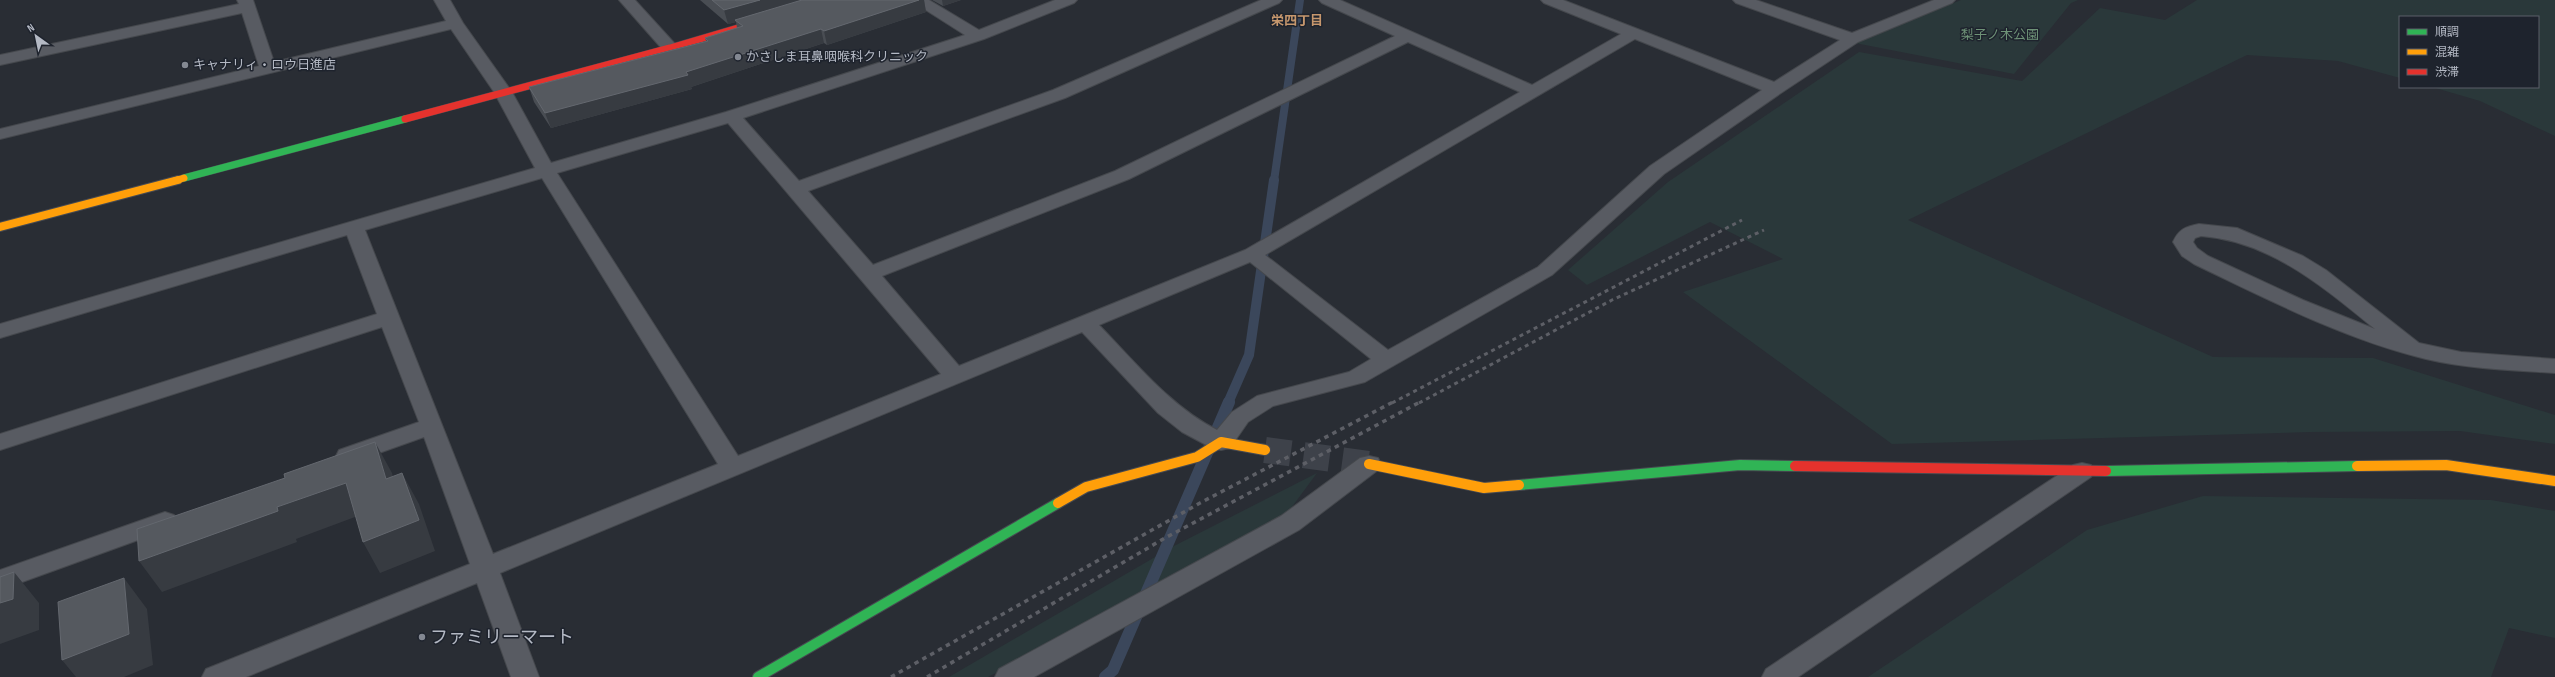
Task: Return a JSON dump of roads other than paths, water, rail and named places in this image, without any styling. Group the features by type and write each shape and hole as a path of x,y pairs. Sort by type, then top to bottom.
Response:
{"street":[{"path":"442,0 454,24 503,92 546,170 733,468"},
{"path":"627,0 670,48"},
{"path":"918,0 978,36"},
{"path":"0,331 732,116 978,36 1069,0"},
{"path":"796,189 1059,94 1274,0"},
{"path":"1327,0 1534,92"},
{"path":"1549,0 1775,89"},
{"path":"1741,0 1852,39"},
{"path":"758,677 1086,487 1197,457 1221,442 1240,417 1265,401 1357,377 1546,271 1657,170 1775,89 1852,39 1947,0"},
{"path":"0,60 247,3 268,68"},
{"path":"0,227 670,48 778,16"},
{"path":"0,134 454,24"},
{"path":"216,677 733,468 1252,254 1634,33"},
{"path":"869,274 1122,175 1407,36"},
{"path":"732,116 955,376"},
{"path":"354,228 388,318 432,426 525,677"},
{"path":"2410,346 2318,274 2296,260 2230,232 2199,230 2187,234 2183,242 2189,252 2201,260 2332,320 2410,346 2461,359 2555,366"},
{"path":"1252,254 1386,360"},
{"path":"0,442 388,318"},
{"path":"1085,323 1166,408 1190,426 1221,442 1265,450"},
{"path":"328,464 432,426"},
{"path":"1009,677 1290,523 1369,464 1484,488 1740,465 2082,471 2446,465 2555,480"},
{"path":"1776,677 2082,471"},
{"path":"0,580 186,514"}],"waterway":[{"path":"1274,181 1300,0"},
{"path":"1228,403 1249,355 1274,180"},
{"path":"1105,677 1113,670 1229,402"}],"tunnel":[{"path":"1265,450 1369,464"}],"railway":[{"path":"1392,403 1742,220"},
{"path":"1419,403 1612,300 1764,230"},
{"path":"891,677 1200,503 1393,402"},
{"path":"927,677 1165,538 1420,402"}],"place":[{"name":"かさしま耳鼻咽喉科クリニック","path":"738,57"},
{"name":"キャナリィ・ロウ日進店","path":"185,65"},
{"name":"ファミリーマート","path":"422,637"}],"district":[{"name":"栄四丁目","path":"1297,21"}],"park label":[{"name":"梨子ノ木公園","path":"2000,35"}]}
